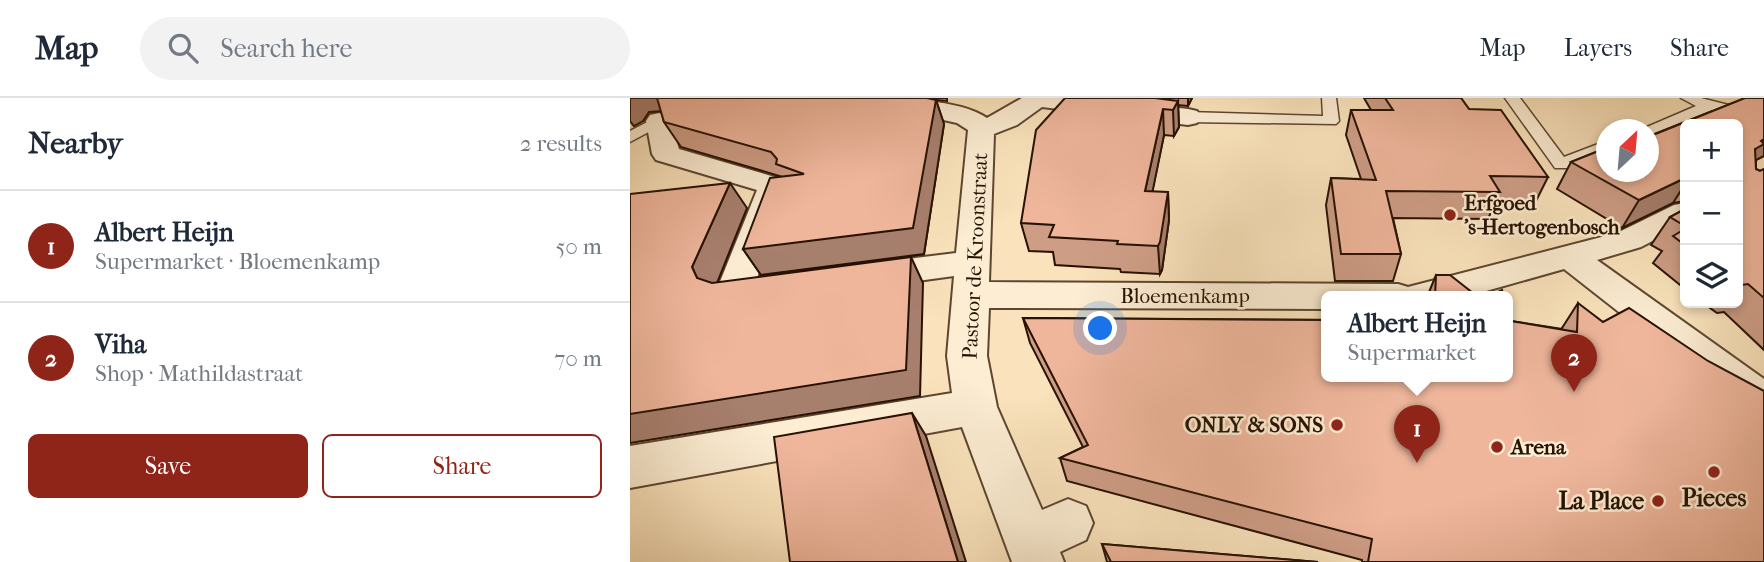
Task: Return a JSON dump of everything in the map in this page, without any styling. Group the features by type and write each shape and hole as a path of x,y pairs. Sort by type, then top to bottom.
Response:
{"street":[{"path":"876,98 965,117 976,122 981,130"},
{"path":"1038,98 1188,117"},
{"name":"Pastoor de Kroonstraat","path":"1038,98 1008,119 981,130 967,356 976,407 1045,542"},
{"path":"659,121 666,154 774,186 733,294 799,285"},
{"path":"1440,291 1629,240 1680,214"},
{"path":"1569,255 1764,402"},
{"name":"Bloemenkamp","path":"839,280 972,278 1321,294"},
{"path":"630,467 976,407"}],"lane":[{"path":"630,137 705,98"},
{"path":"1188,117 1331,121 1329,98"},
{"path":"1512,98 1561,164 1596,150"},
{"path":"1688,98 1707,107 1748,113 1764,120"},
{"path":"1659,126 1707,107"}],"building":[{"path":"657,98 936,100 913,228 743,249 770,178 804,174 776,164 777,159 771,152 664,122"},
{"path":"1065,98 1155,98 1178,101 1173,110 1163,109 1145,191 1168,192 1158,246 1049,237 1054,225 1021,223 1036,130"},
{"path":"1385,98 1461,98 1469,109 1501,110 1548,177 1490,176 1500,192 1386,191 1401,254 1341,254 1331,178 1376,180 1351,110 1393,110"},
{"path":"1745,98 1764,98 1764,139 1761,141 1764,144 1755,149 1756,169 1764,169 1764,298 1748,284 1743,285 1743,119 1693,119"},
{"path":"1680,124 1680,180 1639,200 1607,182 1659,182 1659,133"},
{"path":"1596,152 1596,176 1571,162"},
{"path":"730,183 692,267 697,278 712,283 911,257 906,370 630,414 630,194"},
{"path":"1680,212 1680,223 1670,217"},
{"path":"1680,232 1680,241 1673,236"},
{"path":"1436,275 1450,275 1470,291 1435,291"},
{"name":"Arena","path":"1578,303 1603,322 1629,308 1708,361 1764,391 1764,562 1368,562 1372,539 1060,458 1088,445 1023,318 1321,320 1321,382 1513,382 1513,321 1577,332"},
{"path":"912,413 958,562 790,562 774,437"},
{"path":"1102,544 1318,562 1111,562"}],"place":[{"name":"Erfgoed 's-Hertogenbosch","path":"1450,215"},
{"name":"Viha","path":"1574,392"},
{"name":"ONLY & SONS","path":"1337,425"},
{"name":"Arena","path":"1497,447"},
{"name":"Albert Heijn","path":"1417,463"},
{"name":"Pieces","path":"1714,472"},
{"name":"La Place","path":"1658,501"}]}
